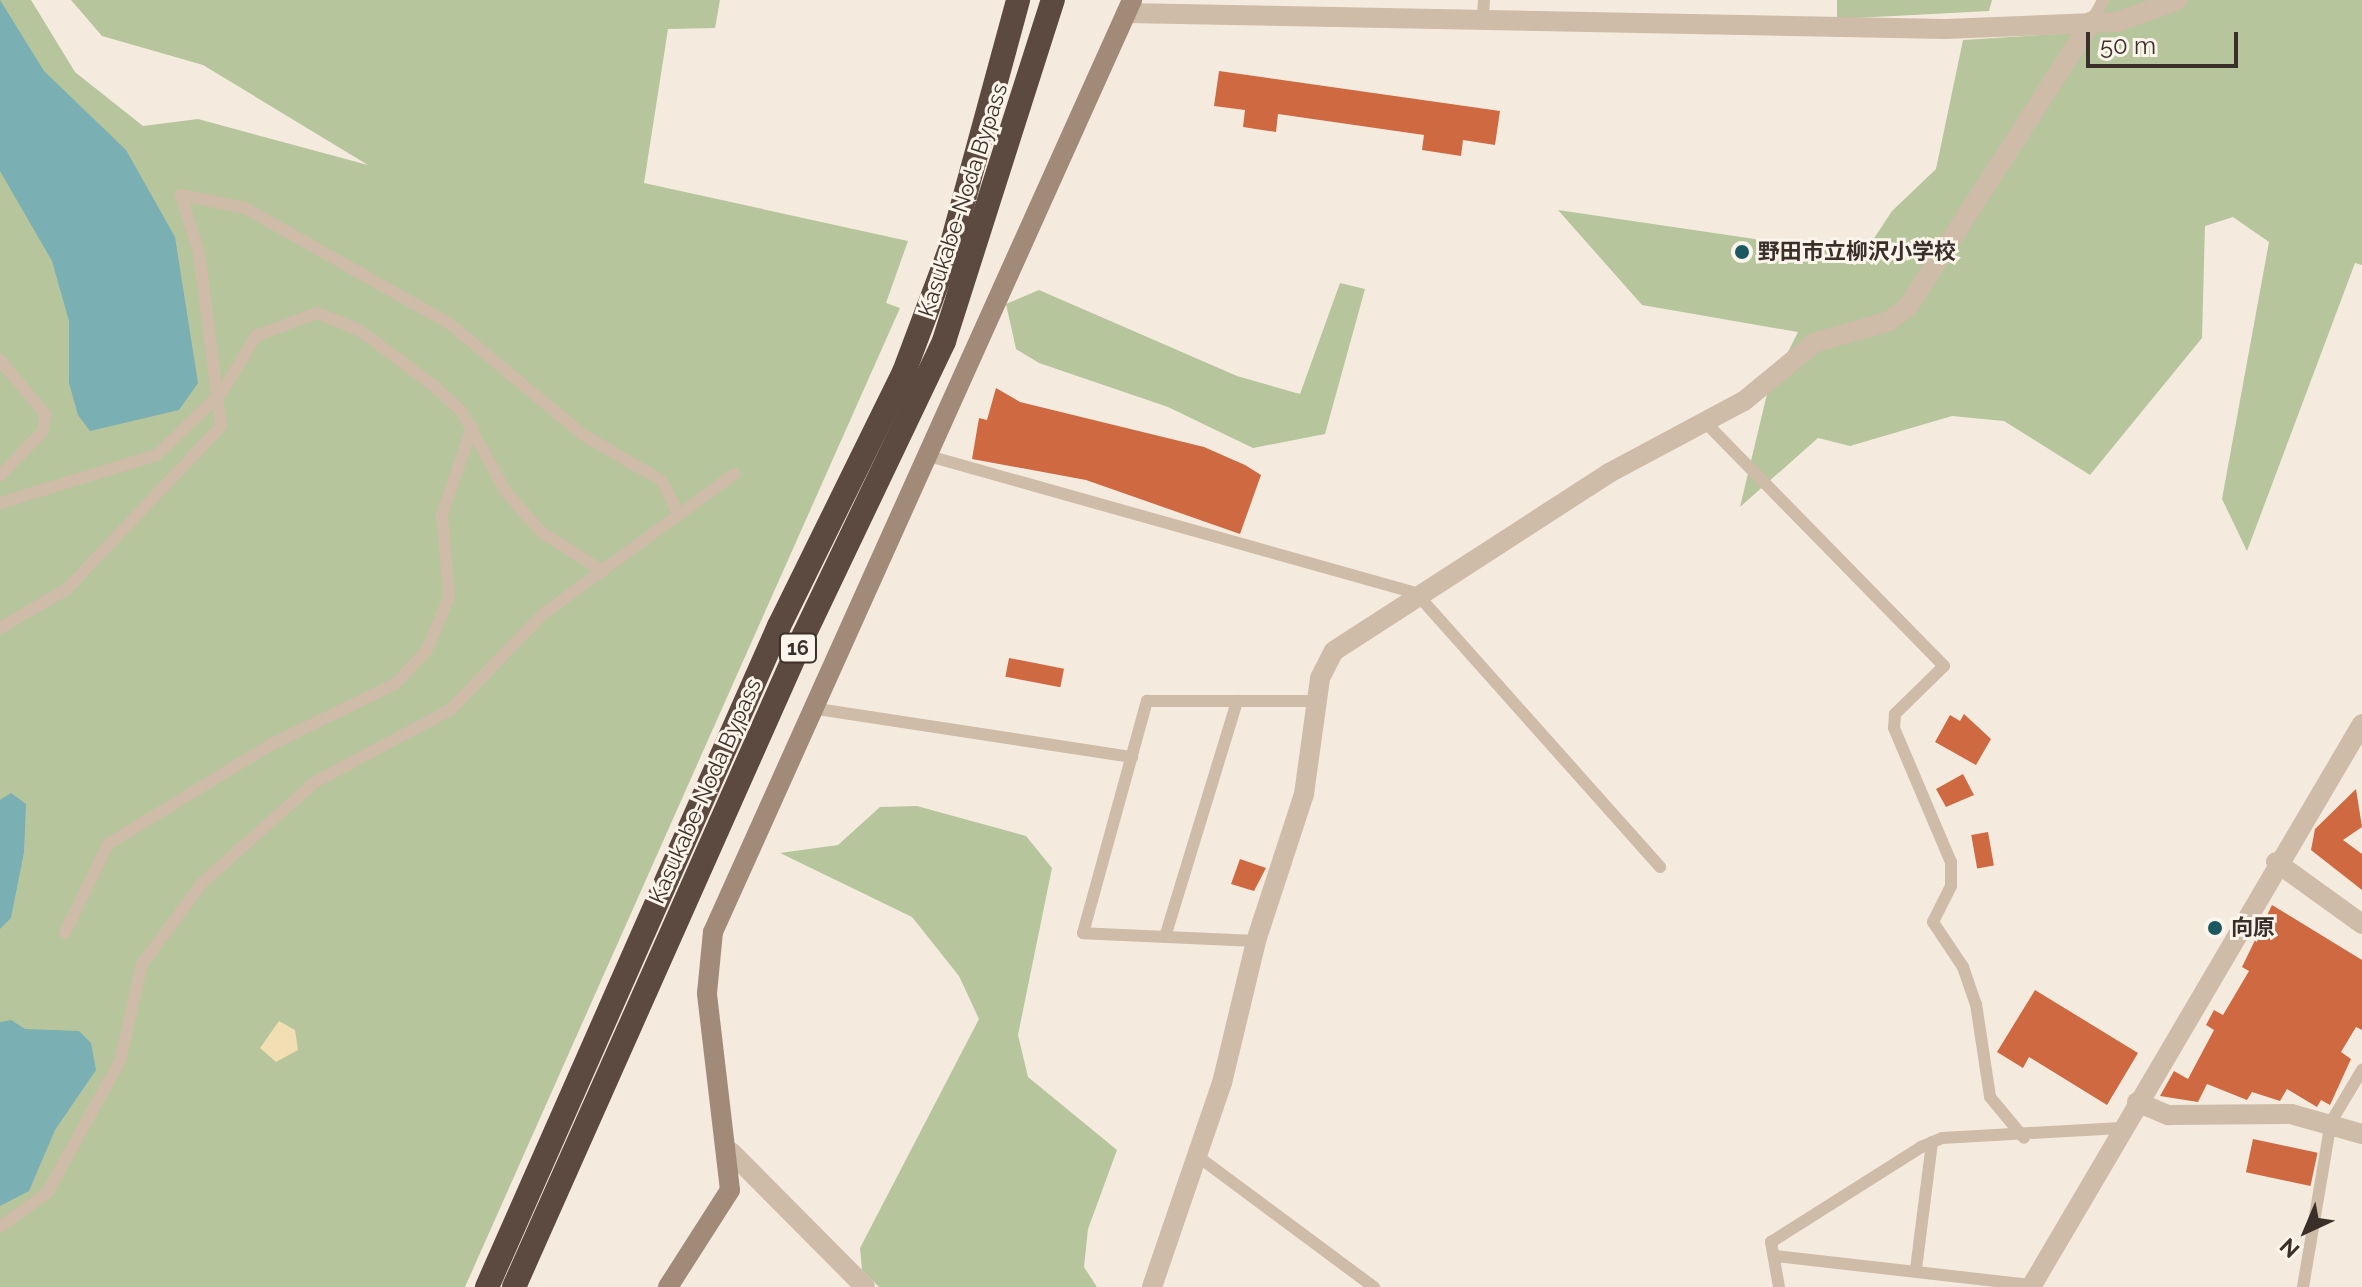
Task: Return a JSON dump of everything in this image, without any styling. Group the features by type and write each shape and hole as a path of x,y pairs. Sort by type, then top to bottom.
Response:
{"highway":[{"name":"Kasukabe-Noda Bypass","path":"487,1287 779,626 904,372 951,247 1018,0"},
{"name":"Kasukabe-Noda Bypass","path":"514,1287 797,649 944,341 1053,0"}],"street":[{"path":"668,1287 724,1205 731,1152 706,959 811,708 1129,6 1483,9 1945,29 2143,18 2177,0"},
{"path":"1152,1287 1200,1158 1256,941 1304,794 1317,701 1334,651 1416,593 1704,421 1744,401 1814,343 1889,321 1907,308 2092,21"},
{"path":"2031,1286 2276,862 2362,724"},
{"path":"2276,862 2362,924"},
{"path":"2137,1102 2168,1115 2291,1114 2331,1122 2362,1134"},
{"path":"731,1152 865,1287"}],"lane":[{"path":"2092,21 2103,0"},
{"path":"0,628 67,589 198,457 221,426 222,392 199,253 181,195 245,208 450,324 582,434 662,481 677,512"},
{"path":"0,503 157,455 222,392 236,358 256,336 317,313 410,364 472,427 506,492 541,532 603,571"},
{"path":"0,360 46,415 42,432 0,476"},
{"path":"1704,421 1944,666 1895,714 1894,728 1951,862 1951,886 1933,922 1963,967 1976,1004 1990,1097 2024,1138"},
{"path":"65,933 108,844 272,744 395,684 427,650 449,597 442,515 472,427"},
{"path":"925,455 1416,593 1660,867"},
{"path":"0,1227 47,1193 120,1061 142,964 202,883 315,782 450,710 543,614 677,512 734,474"},
{"path":"1256,941 1083,933 1147,701 1317,701"},
{"path":"1165,937 1237,701"},
{"path":"811,708 1132,757"},
{"path":"2303,1287 2331,1122 2362,1070"},
{"path":"1779,1287 1776,1256 1771,1242 1932,1142 2024,1138 2121,1128"},
{"path":"1916,1269 1932,1142"},
{"path":"1200,1158 1374,1287"},
{"path":"1776,1256 1916,1269 2031,1286"}],"green space":[{"path":"0,0 31,0 75,72 143,126 198,119 368,165 203,65 102,36 71,0 720,0 715,28 668,29 644,183 908,241 886,303 900,308 465,1287 0,1287"},
{"path":"1837,0 1992,0 1989,11 1837,19"},
{"path":"2099,0 2362,0 2362,265 2355,263 2247,551 2222,499 2269,242 2233,217 2205,226 2202,338 2090,475 2004,421 1952,416 1850,446 1818,438 1740,507 1767,394 1798,332 1642,305 1558,210 1863,255 1892,211 1936,169 1963,40 2072,33"},
{"path":"1340,283 1365,289 1325,434 1253,448 1168,407 1039,363 1016,349 1006,304 1039,290 1237,376 1300,394"},
{"path":"917,806 1026,836 1052,868 1018,1035 1028,1077 1117,1150 1088,1229 1084,1267 1097,1287 879,1287 862,1270 860,1248 979,1019 959,976 912,917 780,853 838,845 880,807"}],"sand":[{"path":"279,1021 295,1030 298,1050 276,1062 260,1048"}],"water":[{"path":"0,0 44,71 126,150 175,237 198,383 179,410 90,431 78,415 69,383 69,321 52,261 0,171"},
{"path":"11,793 26,804 24,852 11,918 0,929 0,800"},
{"path":"11,1020 25,1029 79,1031 91,1043 96,1070 55,1130 29,1191 0,1206 0,1022"}],"building":[{"path":"1219,71 1500,111 1495,145 1463,140 1461,156 1422,150 1424,135 1278,114 1276,132 1243,127 1245,110 1214,106"},
{"path":"996,388 1020,402 1204,447 1245,465 1261,475 1240,534 1086,480 972,459 979,418 987,420"},
{"path":"1009,658 1064,669 1060,687 1005,677"},
{"path":"1964,714 1991,739 1976,765 1935,742 1950,715 1960,721"},
{"path":"1963,774 1974,795 1946,807 1936,789"},
{"path":"2356,789 2362,827 2343,840 2362,854 2362,890 2311,850 2315,829"},
{"path":"1988,832 1994,865 1977,868 1971,835"},
{"path":"1240,859 1266,868 1254,891 1231,884"},
{"path":"2272,905 2362,960 2362,1030 2356,1027 2341,1052 2351,1059 2330,1105 2321,1100 2317,1107 2287,1089 2280,1101 2252,1092 2247,1100 2207,1084 2198,1102 2160,1096 2174,1071 2188,1079 2214,1030 2206,1025 2214,1010 2223,1015 2249,971 2242,967"},
{"path":"2035,990 2138,1053 2107,1105 2029,1057 2023,1068 1997,1052"},
{"path":"2253,1139 2318,1153 2310,1186 2246,1172"}],"place":[{"name":"野田市立柳沢小学校","path":"1742,252"},
{"name":"向原","path":"2215,928"}]}
